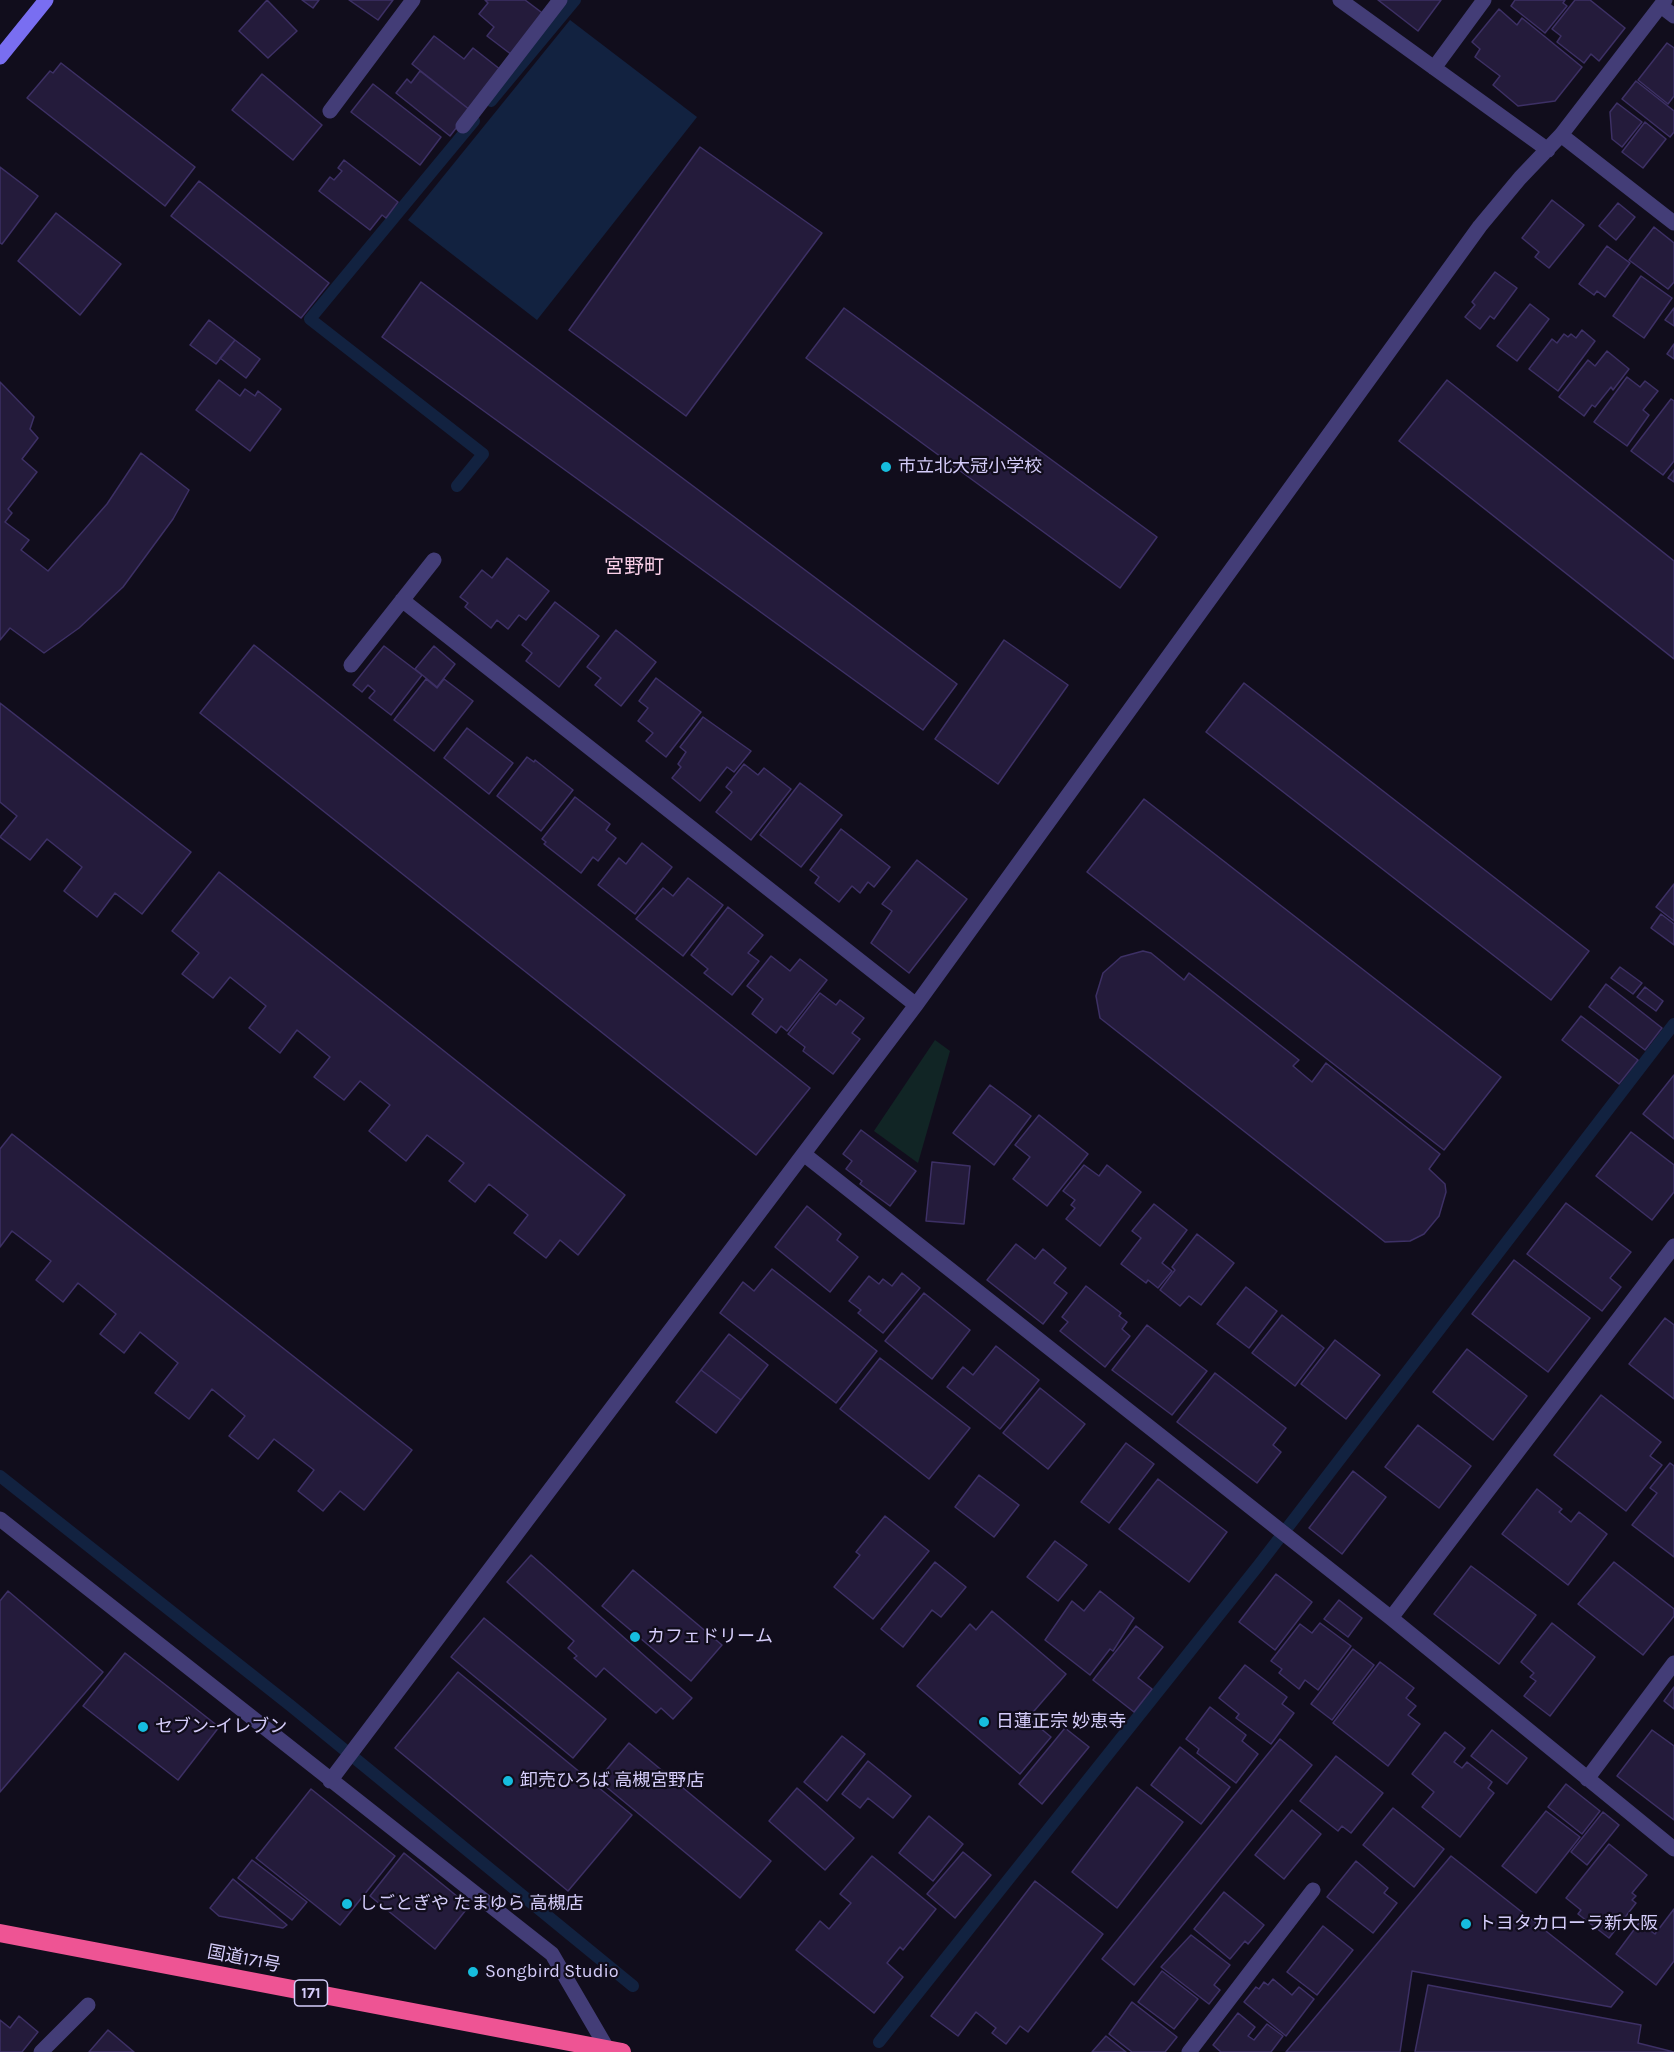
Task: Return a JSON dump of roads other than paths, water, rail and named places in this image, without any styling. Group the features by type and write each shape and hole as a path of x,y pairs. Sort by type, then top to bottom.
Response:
{"highway":[{"name":"国道171号","path":"0,1933 615,2051"}],"street":[{"path":"0,57 46,0"},
{"path":"330,111 413,0"},
{"path":"463,126 560,0"},
{"path":"1340,0 1548,150"},
{"path":"1434,68 1484,0"},
{"path":"330,1781 805,1155 916,1005 1480,226 1520,178 1561,135 1663,3 1674,16"},
{"path":"1561,135 1674,223"},
{"path":"351,665 434,560"},
{"path":"402,600 916,1005"},
{"path":"805,1155 1391,1618 1674,1849"},
{"path":"1391,1618 1674,1246"},
{"path":"0,1519 552,1954 615,2051"},
{"path":"1587,1779 1674,1664"},
{"path":"1189,2052 1313,1890"},
{"path":"41,2052 88,2005"}],"water":[{"path":"570,20 697,117 537,320 408,220"}],"waterway":[{"path":"491,101 575,0"},
{"path":"457,486 483,454 310,319 474,121"},
{"path":"879,2042 1258,1566 1674,1024"},
{"path":"0,1476 291,1706 633,1986"}],"place":[{"name":"市立北大冠小学校","path":"886,467"},
{"name":"カフェドリーム","path":"635,1637"},
{"name":"日蓮正宗 妙恵寺","path":"984,1722"},
{"name":"セブン-イレブン","path":"143,1727"},
{"name":"卸売ひろば 高槻宮野店","path":"508,1781"},
{"name":"しごとぎや たまゆら 高槻店","path":"347,1904"},
{"name":"トヨタカローラ新大阪","path":"1466,1924"},
{"name":"Songbird Studio","path":"473,1972"}],"district":[{"name":"宮野町","path":"634,567"}]}
